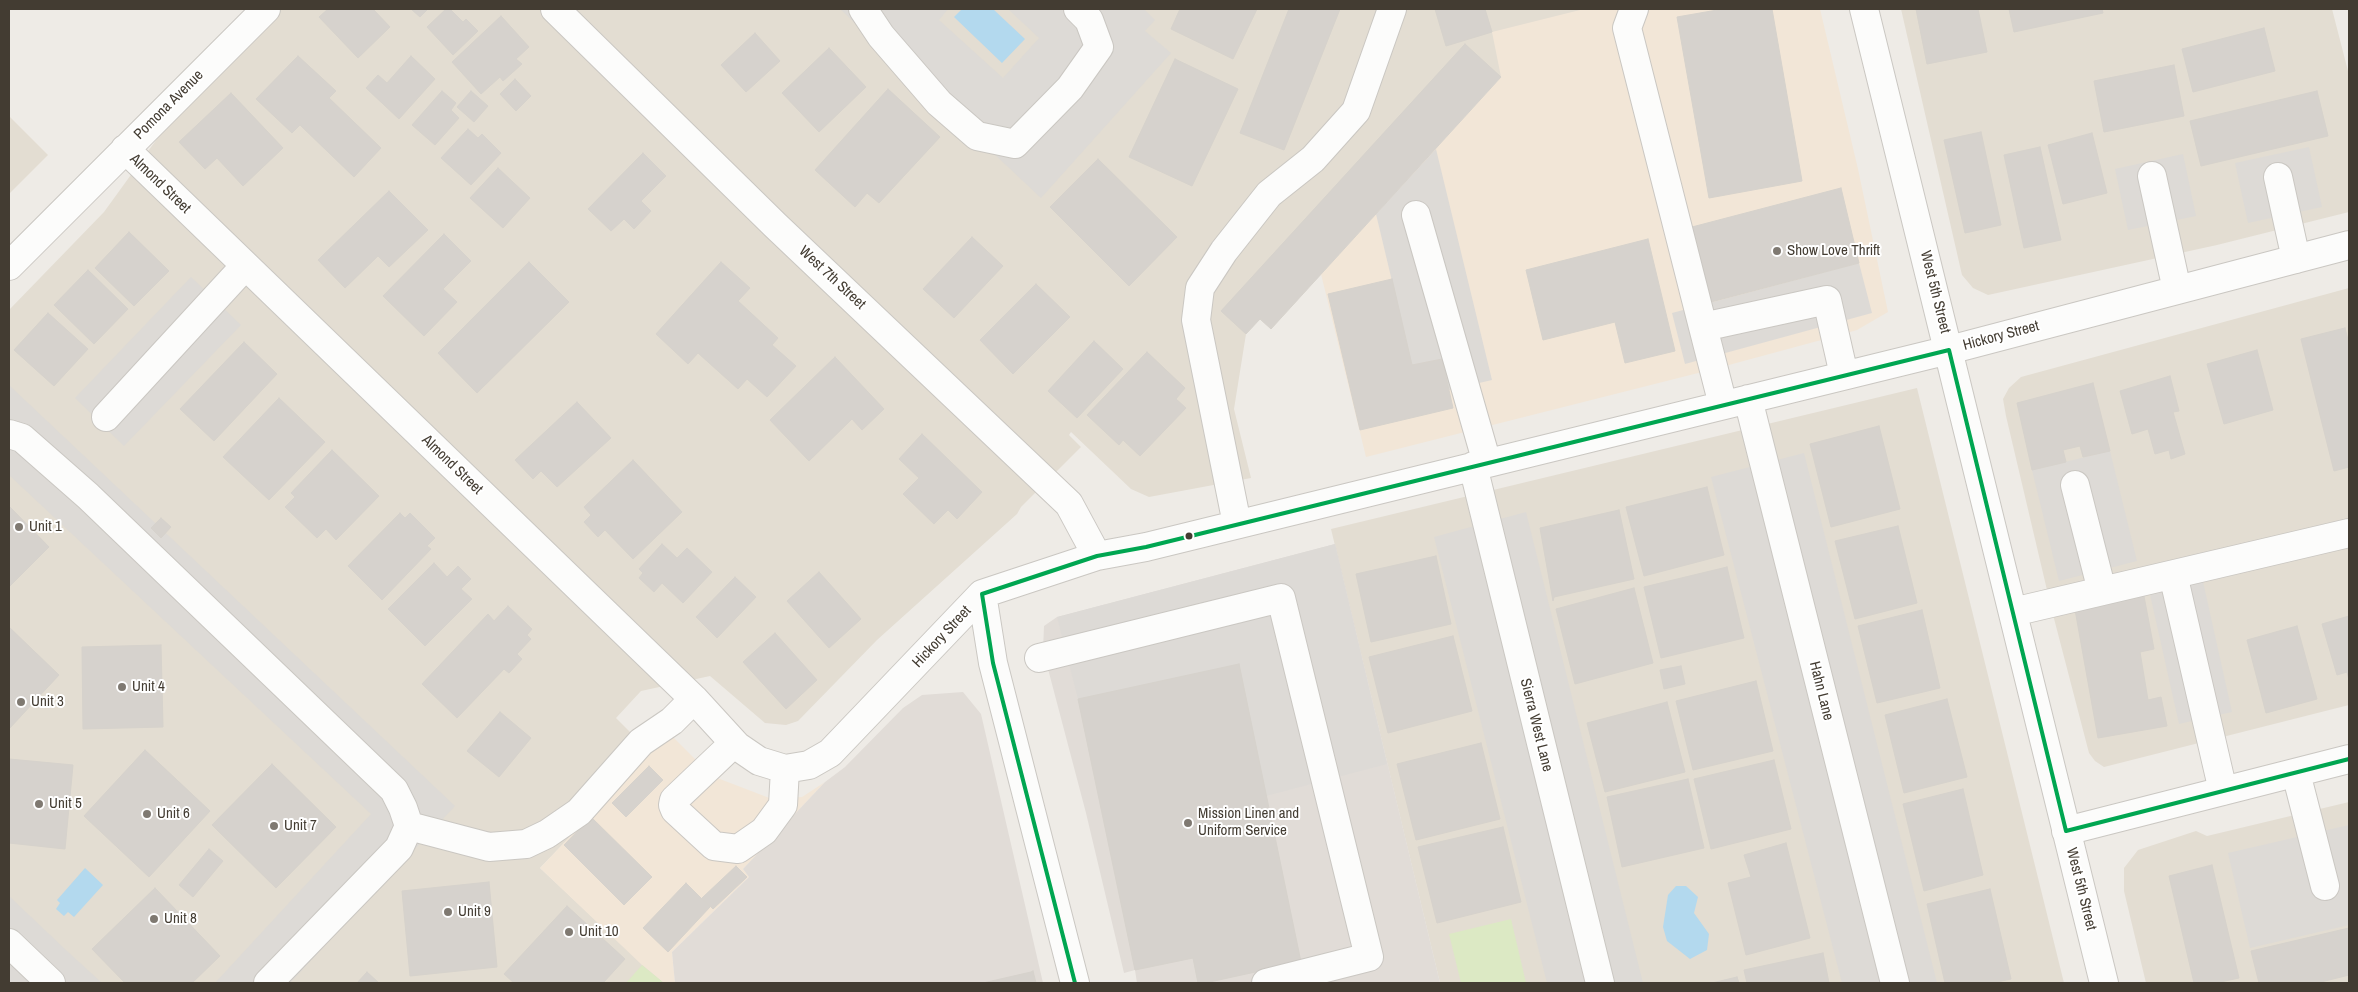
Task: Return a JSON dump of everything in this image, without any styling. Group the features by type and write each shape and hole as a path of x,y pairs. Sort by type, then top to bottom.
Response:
{"street":[{"name":"Pomona Avenue","path":"9,266 266,9"},
{"name":"West 7th Street","path":"555,9 776,225 1069,504 1097,556"},
{"path":"863,9 882,36 939,103 977,136 1015,144 1070,88 1099,47 1089,20 1078,9"},
{"path":"1237,524 1196,320 1200,288 1224,251 1269,194 1313,159 1356,111 1392,9"},
{"name":"Hahn Lane","path":"1634,9 1627,28 1703,327 1735,402 1895,983"},
{"name":"West 5th Street","path":"1864,9 1950,350 2104,983"},
{"name":"Almond Street","path":"125,149 694,699 734,743 759,761 785,769"},
{"path":"2152,176 2178,290"},
{"path":"2278,177 2296,259"},
{"name":"Sierra West Lane","path":"1416,215 1480,464 1600,983"},
{"name":"Hickory Street","path":"785,769 809,764 830,753 982,594 1097,556 1237,524 1950,350 2349,245"},
{"path":"106,417 245,266"},
{"path":"1703,327 1827,300 1844,375"},
{"path":"9,434 22,438 88,496 394,790 403,808 409,826 399,848 268,983"},
{"path":"2075,485 2102,591"},
{"path":"2013,612 2349,533"},
{"path":"2175,583 2223,791"},
{"path":"982,594 993,663 1075,983"},
{"path":"1039,658 1281,598 1370,957 1266,983"},
{"path":"409,826 489,847 526,844 547,834 579,812 641,742 672,721 694,699"},
{"path":"734,743 674,800 672,805 714,846 738,850 764,831 783,805 785,769"},
{"path":"2066,831 2349,759"},
{"path":"2296,773 2325,886"},
{"path":"9,943 51,983"}],"shaded area":[{"path":"273,9 1588,9 1501,77 1271,329 1260,319 1246,334 1234,409 1251,478 1149,497 1131,489 1071,432 1069,435 1081,447 1021,507 1017,514 877,640 798,721 786,725 765,723 710,676 641,691 616,718 651,753 540,868 664,983 9,983 9,310 104,212 183,103"},
{"path":"840,9 948,9 939,20 1003,78 1039,38 1008,9 1144,9 1155,20 1145,31 1171,53 1041,198"},
{"path":"1584,9 1820,9 1858,169 1888,312 1857,330 1836,336 1714,369 1366,457 1321,274 1501,77 1492,32"},
{"path":"1901,9 2332,9 2349,75 2349,212 2217,245 1988,295 1973,288 1962,275"},
{"path":"9,116 48,155 9,194"},
{"path":"2309,147 2322,207 2248,223 2235,163"},
{"path":"1436,149 1492,380 1449,390 1441,359 1412,365 1376,214"},
{"path":"2183,154 2196,216 2128,230 2115,169"},
{"path":"1859,263 1872,313 1685,364 1672,313"},
{"path":"191,277 241,325 124,446 75,398"},
{"path":"2349,288 2349,705 2104,767 2095,761 2089,753 2051,607 2003,399 2009,388 2021,377"},
{"path":"10,386 455,806 290,983 215,983 371,814 9,475"},
{"path":"1917,388 2064,983 1440,983 1331,529"},
{"path":"2110,451 2137,561 2059,581 2032,470"},
{"path":"1804,453 1937,983 1842,983 1711,477"},
{"path":"1526,512 1643,983 1547,983 1434,537"},
{"path":"1335,544 1440,983 1137,983 1135,970 1124,973 1086,813 1043,650 1044,626 1057,617"},
{"path":"1335,544 1387,764 1266,796 1239,664 1078,699 1057,617"},
{"path":"2202,577 2232,712 2179,724 2149,590"},
{"path":"963,692 981,714 1043,983 675,983 672,952 749,877 743,869 825,782 845,767 903,708 922,695"},
{"path":"669,733 712,776 772,799 802,797 825,782 743,869 749,877 672,952 675,983 664,983 642,965 540,868"},
{"path":"2349,802 2349,983 2146,983 2124,891 2124,868 2138,850 2196,831 2207,836"},
{"path":"2349,825 2349,925 2250,948 2228,853"},
{"path":"9,896 67,951 102,983 9,983"}],"green space":[{"path":"1511,919 1526,983 1461,983 1449,934"},
{"path":"642,965 664,983 626,983"}],"water":[{"path":"962,9 993,9 1025,39 1002,63 954,17"},
{"path":"85,868 103,885 74,917 68,912 64,916 56,909 60,903 57,900"},
{"path":"1676,886 1686,886 1698,897 1694,913 1709,934 1707,950 1690,959 1667,941 1663,927 1668,895"}],"building":[{"path":"328,9 373,9 390,27 358,58 319,17"},
{"path":"411,9 428,9 420,17"},
{"path":"446,9 450,9 463,22 466,19 478,31 453,55 427,27"},
{"path":"1180,9 1257,9 1233,59 1171,29"},
{"path":"1289,9 1340,9 1284,150 1240,133"},
{"path":"1435,9 1485,9 1492,32 1446,46"},
{"path":"1723,9 1772,9 1802,181 1709,198 1677,17"},
{"path":"1916,9 1978,9 1987,52 1927,64"},
{"path":"2009,9 2102,9 2103,13 2014,32"},
{"path":"501,16 529,47 516,59 522,64 503,81 500,77 481,94 452,62"},
{"path":"2264,28 2275,71 2193,92 2182,49"},
{"path":"755,33 780,61 746,92 721,65"},
{"path":"1465,44 1501,77 1271,329 1260,319 1246,334 1221,311"},
{"path":"829,48 866,87 819,132 782,93"},
{"path":"298,56 336,91 329,98 381,148 354,177 300,125 292,133 256,99"},
{"path":"411,56 435,79 399,119 366,88 378,75 387,83"},
{"path":"1175,59 1238,89 1192,186 1129,157"},
{"path":"2174,65 2184,116 2104,132 2094,81"},
{"path":"515,79 531,96 516,111 500,94"},
{"path":"888,89 940,137 879,203 867,193 855,207 815,170"},
{"path":"442,91 456,103 451,110 459,118 435,145 412,125"},
{"path":"471,91 488,106 474,122 457,107"},
{"path":"2317,91 2328,136 2201,166 2190,121"},
{"path":"231,93 283,148 243,186 217,158 205,169 179,142"},
{"path":"468,129 478,138 482,134 501,153 471,185 441,158"},
{"path":"1981,132 2001,225 1965,233 1944,140"},
{"path":"2092,133 2107,193 2063,204 2048,145"},
{"path":"2040,147 2061,240 2024,248 2004,155"},
{"path":"643,153 666,176 641,201 651,211 634,229 624,219 611,231 588,209"},
{"path":"1098,159 1177,237 1129,286 1050,207"},
{"path":"498,168 530,198 503,228 470,198"},
{"name":"Show Love Thrift","path":"1841,188 1859,263 1711,302 1692,227"},
{"path":"389,191 428,230 389,267 378,256 345,288 318,260"},
{"path":"129,232 169,271 134,306 95,268"},
{"path":"444,234 471,261 443,289 457,302 424,336 383,296"},
{"path":"972,237 1003,266 954,318 923,289"},
{"path":"1648,239 1675,351 1625,363 1615,322 1543,340 1526,270"},
{"path":"529,262 569,302 477,393 438,353"},
{"path":"721,262 750,288 738,301 778,338 772,345 796,366 767,397 747,379 738,389 698,353 688,364 656,334"},
{"path":"88,270 128,309 94,344 54,305"},
{"path":"1392,279 1412,365 1442,359 1453,408 1360,430 1328,294"},
{"path":"1036,284 1070,317 1013,374 980,340"},
{"path":"48,313 88,349 54,386 14,350"},
{"path":"2345,328 2349,344 2349,467 2334,471 2301,339"},
{"path":"1094,341 1123,369 1077,418 1048,391"},
{"path":"244,342 277,374 214,441 180,409"},
{"path":"2257,350 2273,410 2224,424 2207,364"},
{"path":"1147,352 1185,388 1176,399 1186,408 1140,456 1123,440 1119,445 1087,415"},
{"path":"835,357 884,409 862,430 852,419 809,461 770,420"},
{"path":"2170,376 2179,411 2173,412 2185,454 2171,459 2169,450 2155,454 2148,429 2132,434 2120,391"},
{"path":"2093,383 2110,451 2083,457 2080,446 2063,450 2066,462 2032,470 2017,403"},
{"path":"279,398 325,442 269,500 223,457"},
{"path":"577,402 611,438 557,487 541,471 533,479 515,460"},
{"path":"1879,426 1900,509 1831,527 1810,444"},
{"path":"922,434 982,492 957,519 948,510 934,524 903,494 919,478 899,459"},
{"path":"332,450 379,496 336,540 326,529 317,538 285,507 295,497 291,493"},
{"path":"633,460 682,512 633,559 605,530 598,537 584,522 591,515 584,507"},
{"path":"1707,487 1724,555 1644,576 1626,507"},
{"name":"Unit 1","path":"9,506 49,547 9,587"},
{"path":"1619,510 1634,579 1554,597 1553,601 1540,528"},
{"path":"400,513 405,518 410,513 435,538 427,546 431,549 382,600 348,566"},
{"path":"161,518 171,527 161,538 151,528"},
{"path":"1898,526 1917,603 1855,619 1835,541"},
{"path":"662,544 677,558 687,548 712,572 683,603 662,583 654,592 639,578 643,573 639,569"},
{"path":"1436,556 1451,624 1371,642 1356,574"},
{"path":"434,563 447,577 458,566 471,579 461,589 472,599 425,646 388,609"},
{"path":"1727,567 1744,638 1661,658 1644,587"},
{"path":"819,572 861,619 829,648 787,601"},
{"path":"735,577 756,597 717,638 696,617"},
{"path":"1634,588 1653,663 1575,684 1556,609"},
{"path":"2143,591 2154,649 2140,652 2148,700 2161,697 2167,726 2098,738 2074,604"},
{"path":"508,606 532,629 527,635 531,639 517,654 522,659 509,673 504,669 457,718 422,684 488,614 494,621"},
{"path":"1922,610 1940,688 1877,703 1858,626"},
{"path":"2349,616 2349,680 2347,672 2337,675 2322,624"},
{"path":"2297,626 2317,699 2266,713 2247,640"},
{"name":"Unit 3","path":"9,627 59,675 9,729"},
{"path":"775,633 817,680 786,709 743,662"},
{"path":"1453,636 1472,711 1388,733 1369,657"},
{"name":"Unit 4","path":"161,645 163,727 83,729 82,647"},
{"name":"Mission Linen and Uniform Service","path":"1239,664 1301,962 1205,983 1198,983 1193,958 1135,970 1078,699"},
{"path":"1681,666 1685,684 1664,689 1660,670"},
{"path":"1756,681 1773,751 1693,770 1676,701"},
{"path":"1947,699 1967,777 1904,793 1885,715"},
{"path":"1667,702 1685,772 1605,792 1587,723"},
{"path":"500,712 531,738 499,777 467,751"},
{"path":"1481,743 1500,819 1416,840 1397,764"},
{"name":"Unit 6","path":"145,750 210,811 149,877 84,816"},
{"name":"Unit 5","path":"9,759 73,765 65,849 9,843"},
{"path":"1774,760 1791,829 1711,849 1694,779"},
{"name":"Unit 7","path":"272,764 336,827 276,888 212,825"},
{"path":"649,766 663,780 626,817 612,803"},
{"path":"1688,779 1704,848 1622,867 1607,797"},
{"path":"1963,789 1983,875 1924,891 1903,804"},
{"path":"591,817 652,877 624,905 564,845"},
{"path":"1503,827 1521,902 1437,923 1418,847"},
{"path":"1786,843 1810,938 1746,955 1728,883 1751,877 1744,855"},
{"path":"209,849 223,861 193,897 179,885"},
{"path":"2212,865 2239,978 2216,983 2194,983 2169,876"},
{"path":"736,866 747,877 713,909 702,898"},
{"name":"Unit 9","path":"489,882 497,967 410,976 402,891"},
{"path":"686,883 710,907 668,952 643,928"},
{"name":"Unit 8","path":"155,888 220,956 192,983 125,983 92,949"},
{"path":"1990,889 2011,979 1992,983 1945,983 1927,904"},
{"name":"Unit 10","path":"567,906 625,959 603,983 514,983 504,974"},
{"path":"2349,928 2349,975 2317,983 2259,983 2251,951"},
{"path":"1823,953 1829,983 1747,983 1744,970"},
{"path":"1033,971 1036,983 983,983 1031,972"},
{"path":"367,972 379,983 357,983"},
{"path":"1737,977 1739,983 1712,983"}],"transit line":[{"path":"1075,983 993,663 982,594 1097,556 1146,547 1949,350 2066,831 2349,759"}],"place":[{"name":"Show Love Thrift","path":"1777,251"},
{"name":"Unit 1","path":"19,527"},
{"name":"Unit 4","path":"122,687"},
{"name":"Unit 3","path":"21,702"},
{"name":"Unit 5","path":"39,804"},
{"name":"Unit 6","path":"147,814"},
{"name":"Mission Linen and Uniform Service","path":"1188,823"},
{"name":"Unit 7","path":"274,826"},
{"name":"Unit 9","path":"448,912"},
{"name":"Unit 8","path":"154,919"},
{"name":"Unit 10","path":"569,932"}]}
